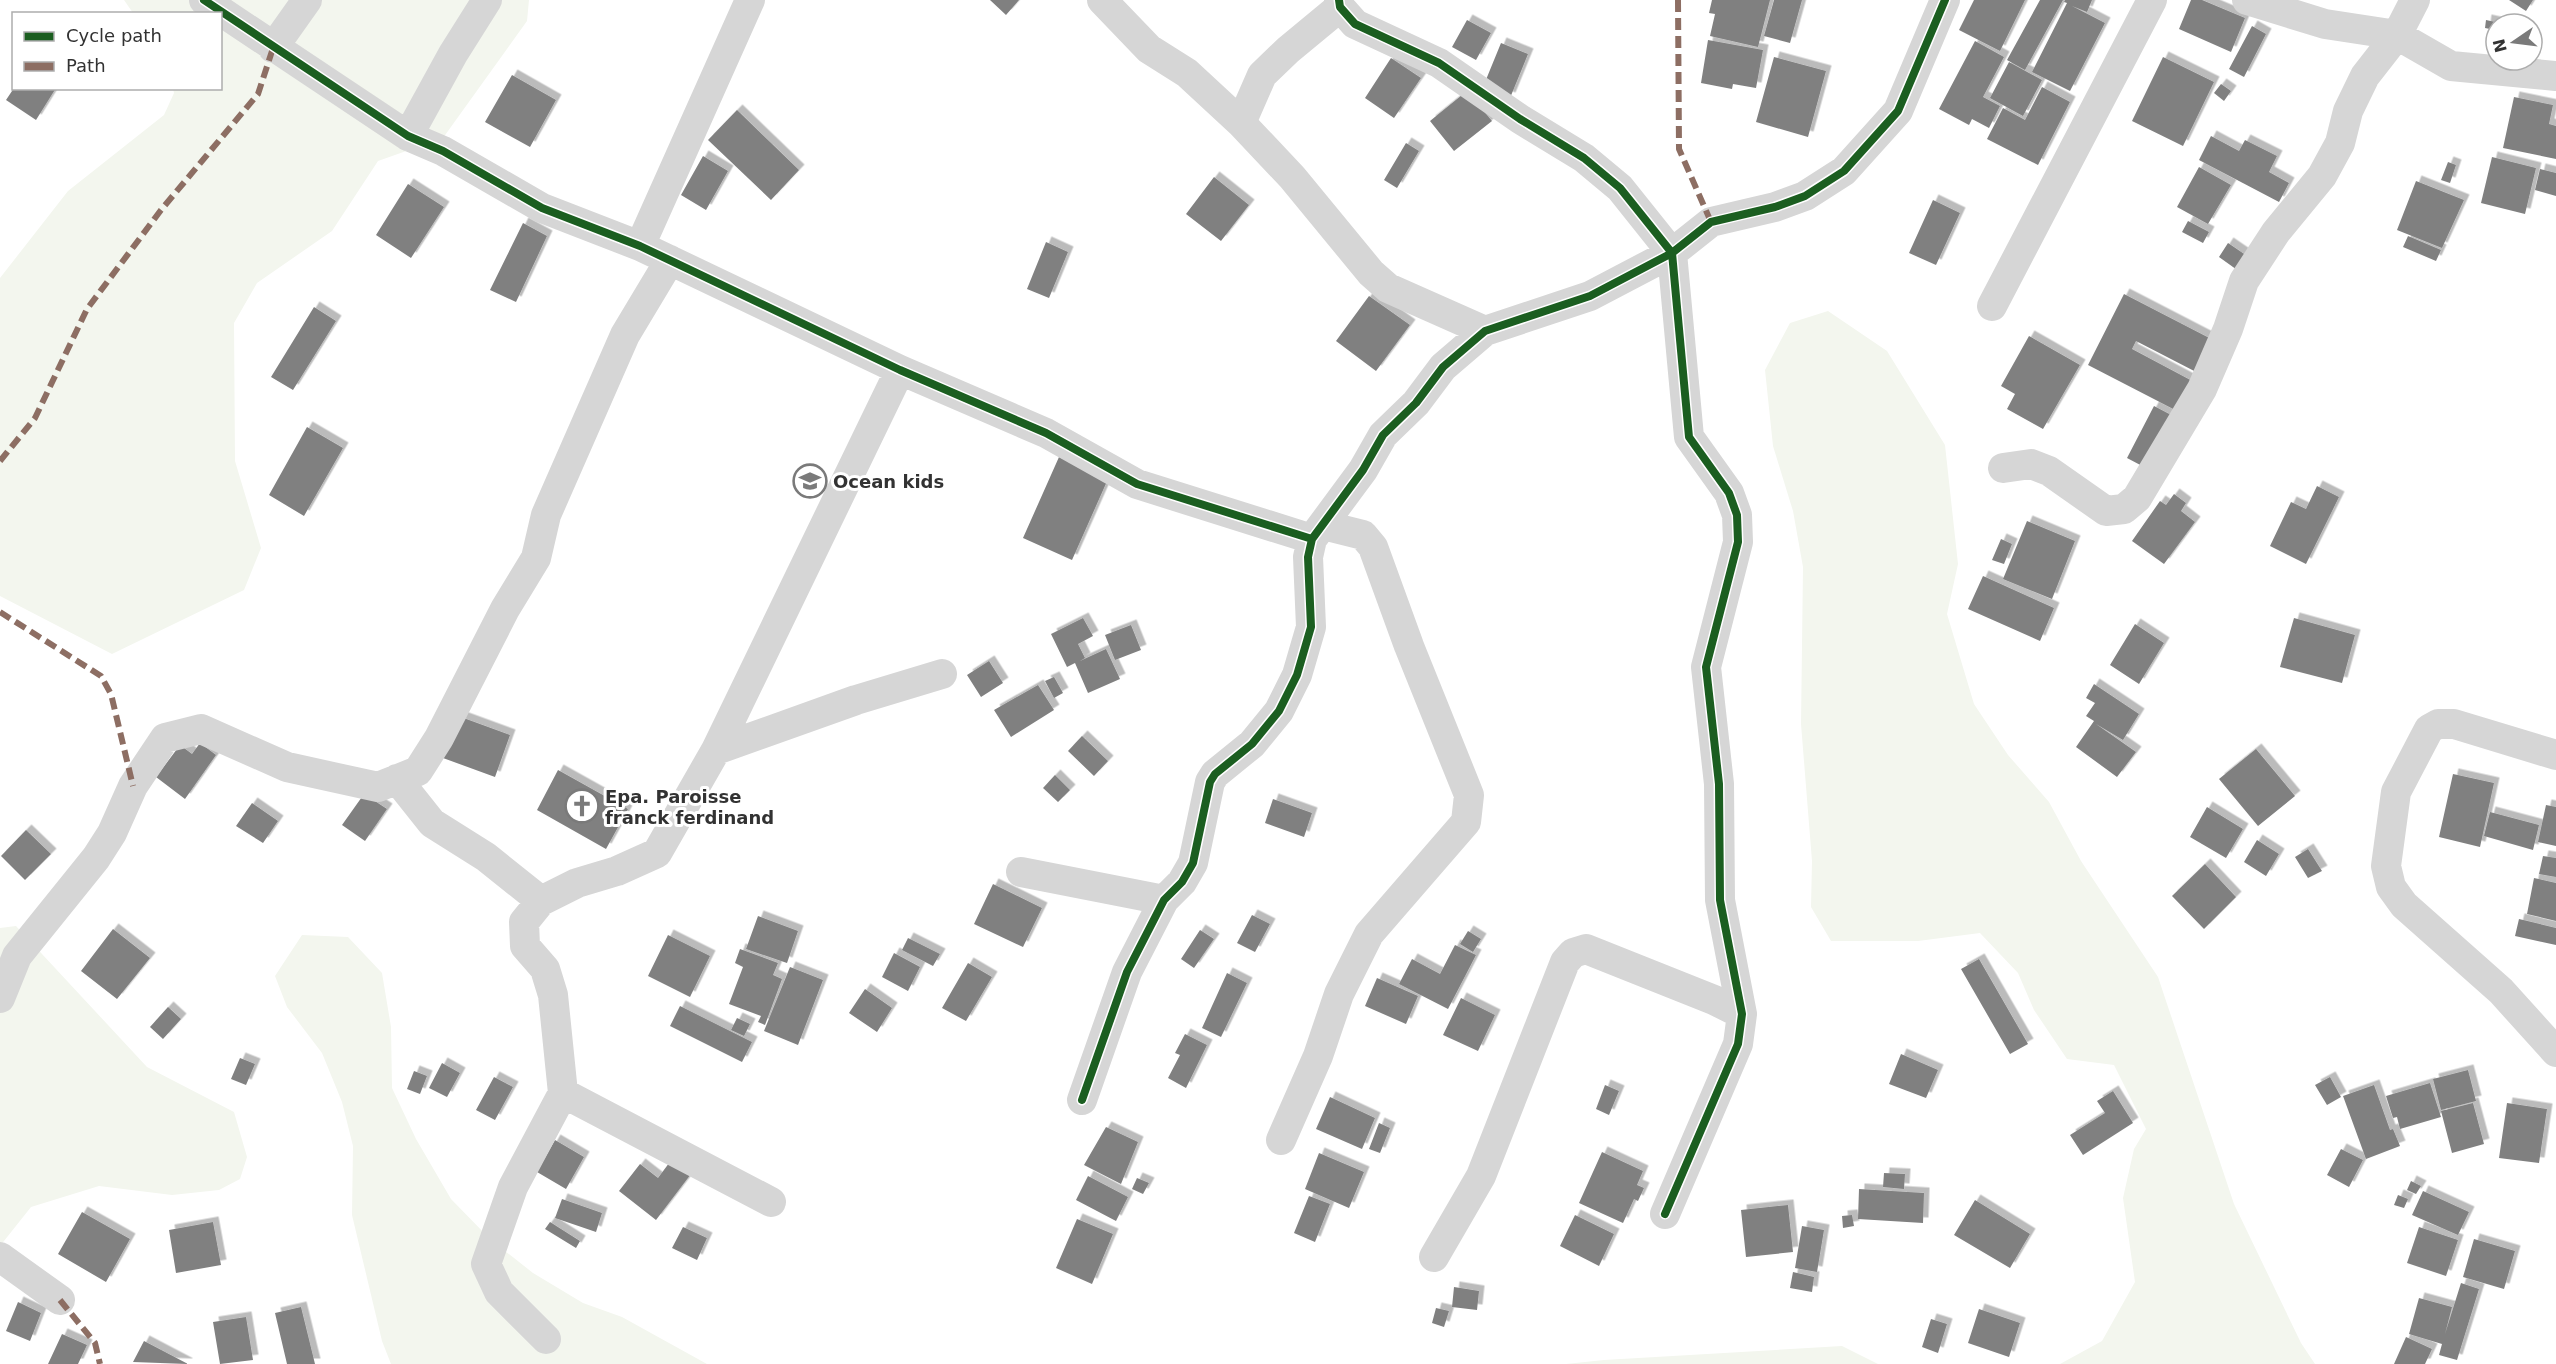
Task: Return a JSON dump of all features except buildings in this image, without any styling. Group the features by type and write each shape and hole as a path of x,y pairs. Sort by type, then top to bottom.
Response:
{"street":[{"path":"204,0 221,12"},
{"path":"273,48 307,0"},
{"path":"408,136 453,54 487,0"},
{"path":"640,246 750,0"},
{"path":"1102,0 1149,49 1186,73 1241,123 1292,177 1371,273 1388,288 1485,331"},
{"path":"1082,1100 1127,972 1164,900 1182,882 1193,863 1210,782 1215,774 1252,744 1279,711 1297,675 1311,627 1308,558 1317,532 1363,470 1383,435 1416,403 1443,367 1485,331 1590,296 1672,253 1711,222 1775,207 1805,196 1844,171 1898,111 1945,0"},
{"path":"1992,306 2152,0"},
{"path":"2247,0 2325,24 2397,35 2451,66 2556,76"},
{"path":"2003,468 2031,464 2049,471 2106,511 2124,509 2137,498 2202,389 2228,329 2244,281 2276,232 2322,176 2340,143 2348,111 2365,76 2397,35 2415,0"},
{"path":"1241,123 1262,75 1340,4 1354,24 1439,63 1520,119 1584,158 1620,188 1672,253 1689,437 1729,493 1737,515 1738,542 1706,667 1719,784 1720,900 1742,1014 1738,1044 1665,1214"},
{"path":"222,13 408,136 442,151 542,208 640,246 900,370 1046,433 1137,484 1317,532 1363,534 1373,547 1409,646 1469,795 1466,822 1369,934 1339,994 1318,1056 1281,1140"},
{"path":"0,998 17,956 96,858 112,833 133,786 165,738 201,729 287,767 378,787 418,771 439,738 505,609 536,558 546,515 625,335 670,260"},
{"path":"546,1339 499,1292 486,1264 513,1187 563,1093 553,995 544,969 525,946 524,922 542,902 577,883 617,871 657,853 716,750 900,370"},
{"path":"716,750 856,700 942,674"},
{"path":"2556,756 2454,724 2438,724 2429,729 2396,792 2386,866 2391,887 2404,905 2501,991 2556,1052"},
{"path":"397,779 432,824 486,857 542,902"},
{"path":"1021,872 1164,900"},
{"path":"1434,1257 1481,1176 1565,962 1573,954 1586,949 1714,1000 1742,1014"},
{"path":"563,1093 771,1202"},
{"path":"0,1257 60,1300"}],"shaded area":[{"path":"124,0 529,0 527,21 443,138 378,161 332,231 257,283 234,323 235,461 261,548 244,590 112,654 0,596 0,278 68,191 164,115 173,90 222,90 222,12 132,12"},
{"path":"1828,311 1887,351 1945,445 1958,564 1947,614 1974,704 2008,755 2049,802 2081,861 2158,977 2234,1204 2301,1343 2315,1364 2060,1364 2102,1341 2135,1282 2123,1198 2134,1149 2146,1129 2114,1065 2067,1059 2034,1010 2018,973 1980,933 1918,941 1831,941 1811,907 1812,861 1801,724 1803,567 1793,511 1773,446 1765,370 1790,323"},
{"path":"16,926 147,1067 234,1112 247,1157 240,1179 219,1190 172,1195 99,1186 31,1207 0,1246 0,928"},
{"path":"302,935 348,937 382,973 391,1027 392,1088 416,1139 451,1199 491,1240 533,1273 583,1303 622,1317 707,1364 391,1364 382,1341 352,1215 353,1146 342,1102 322,1053 287,1007 275,976"},
{"path":"1842,1346 1878,1364 1566,1364 1604,1360"}],"marked path":[{"path":"1678,0 1679,149 1711,222"},
{"path":"0,461 35,418 87,309 161,210 258,94 273,48"},
{"path":"0,612 101,676 111,694 133,786"},
{"path":"60,1300 95,1343 100,1364"}],"cycle path":[{"path":"204,0 408,136 443,151 542,208 640,246 900,370 1046,433 1137,484 1312,539"},
{"path":"1339,0 1340,7 1355,24 1439,63 1520,119 1584,158 1620,188 1672,253 1689,437 1729,493 1737,515 1738,542 1706,667 1719,784 1720,900 1742,1014 1738,1044 1665,1214"},
{"path":"1082,1100 1127,972 1164,900 1182,882 1193,863 1210,782 1215,774 1252,744 1279,711 1297,675 1311,627 1308,557 1312,539 1363,470 1383,435 1416,403 1443,367 1485,331 1590,296 1672,253 1711,222 1775,207 1805,196 1844,171 1898,111 1945,0"}],"place":[{"name":"Ocean kids","path":"810,481"},
{"name":"Epa. Paroisse franck ferdinand","path":"582,806"}]}
